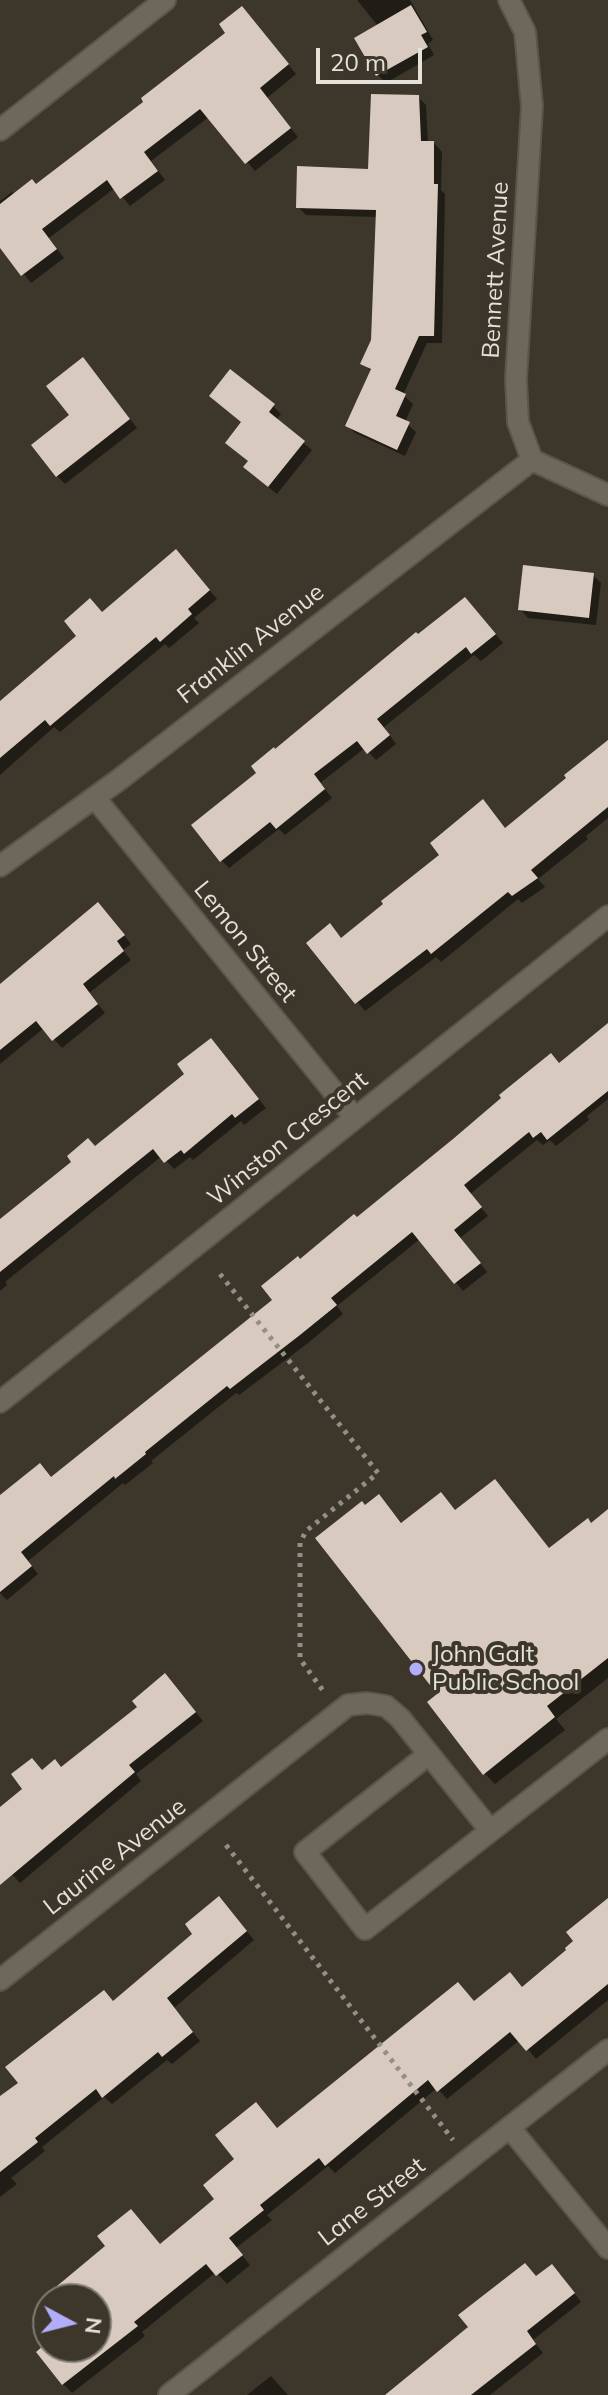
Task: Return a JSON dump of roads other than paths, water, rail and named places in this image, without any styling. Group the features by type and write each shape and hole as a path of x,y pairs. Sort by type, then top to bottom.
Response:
{"street":[{"path":"0,130 165,0"},
{"name":"Bennett Avenue","path":"509,0 525,32 532,106 516,379 518,422 532,460"},
{"path":"532,460 608,495"},
{"name":"Franklin Avenue","path":"0,866 95,798 532,460"},
{"name":"Lemon Street","path":"95,798 355,1118"},
{"name":"Winston Crescent","path":"0,1402 608,916"},
{"name":"Laurine Avenue","path":"0,1980 348,1705 367,1703 386,1706 400,1718 429,1754"},
{"path":"490,1830 429,1754 305,1852 365,1929 608,1739"},
{"name":"Lane Street","path":"169,2395 608,2050"},
{"path":"510,2128 608,2248"}],"place":[{"name":"John Galt Public School","path":"416,1669"}]}
